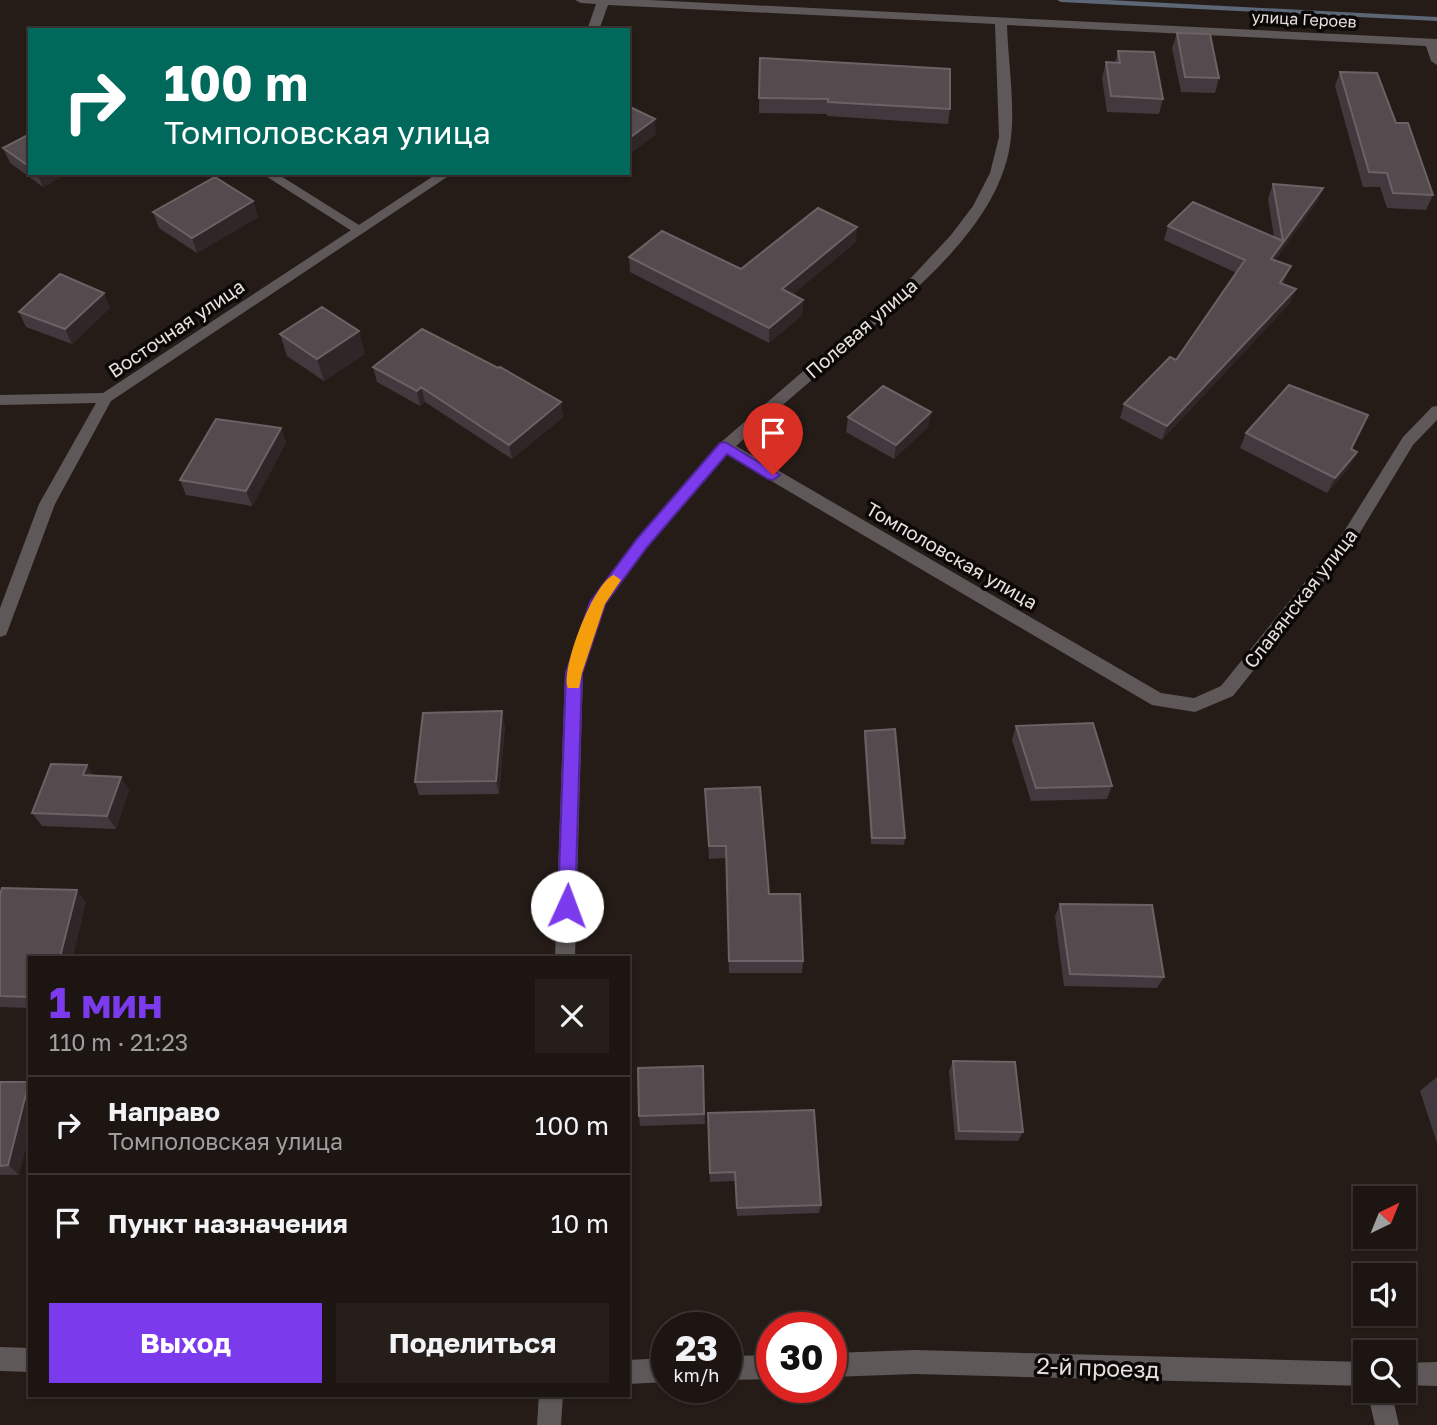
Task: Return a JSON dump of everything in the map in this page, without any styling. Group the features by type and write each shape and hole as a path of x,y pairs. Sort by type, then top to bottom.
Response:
{"street":[{"name":"улица Героев","path":"581,0 1433,42"},
{"path":"594,28 603,2"},
{"name":"Полевая улица","path":"565,956 574,673 598,602 642,543 725,447 914,283 956,238 979,206 996,173 1005,137 1001,20"},
{"path":"1433,42 1437,61"},
{"path":"270,175 360,230"},
{"name":"Восточная улица","path":"0,630 47,504 106,398 444,175"},
{"path":"0,400 106,398"},
{"name":"Славянская улица","path":"1158,700 1195,705 1227,691 1344,545 1408,440 1437,411"},
{"name":"Томполовская улица","path":"725,447 1158,700"},
{"path":"0,1359 28,1360"},
{"name":"2-й проезд","path":"847,1364 915,1362 1353,1374"},
{"path":"630,1372 651,1371"},
{"path":"1416,1374 1437,1374"},
{"path":"549,1425 551,1397"},
{"path":"1382,1403 1387,1425"}],"building":[{"path":"1177,33 1210,34 1219,78 1185,77"},
{"path":"1118,51 1154,52 1163,99 1111,96 1106,62 1120,63"},
{"path":"760,58 950,69 950,109 828,102 828,99 759,98"},
{"path":"1340,72 1377,73 1396,123 1408,123 1433,195 1393,193 1387,173 1369,172"},
{"path":"630,107 655,119 630,138"},
{"path":"28,135 28,166 3,148"},
{"path":"215,177 253,201 192,238 153,212"},
{"path":"1273,184 1323,188 1271,259 1291,266 1280,283 1296,289 1167,426 1124,404 1170,357 1176,360 1245,260 1168,226 1193,202 1283,241"},
{"path":"818,208 857,227 782,289 803,300 769,328 629,257 662,231 741,269"},
{"path":"60,274 104,293 65,329 19,312"},
{"path":"322,307 359,331 317,359 280,334"},
{"path":"422,329 500,367 561,402 509,445 421,387 417,391 373,367"},
{"path":"1289,385 1368,415 1351,449 1357,452 1335,478 1246,433"},
{"path":"883,386 931,412 896,445 848,417"},
{"path":"216,419 281,428 246,491 180,480"},
{"path":"502,711 496,781 415,782 423,713"},
{"path":"1093,723 1112,786 1036,788 1016,726"},
{"path":"895,729 905,838 872,838 865,731"},
{"path":"51,764 87,765 83,775 121,777 107,816 32,813"},
{"path":"760,787 769,894 800,894 803,961 729,961 726,846 709,846 705,789"},
{"path":"2,888 77,890 60,956 28,956 28,997 0,996"},
{"path":"1060,904 1152,905 1164,977 1070,974"},
{"path":"953,1061 1015,1062 1023,1132 959,1131"},
{"path":"703,1066 704,1114 639,1116 638,1068"},
{"path":"0,1082 28,1082 8,1165 0,1166"},
{"path":"814,1110 821,1205 737,1208 735,1172 710,1173 708,1113"}],"waterway":[{"path":"1061,0 1437,19"}],"slow traffic":[{"path":"574,684 574,673 598,602 614,580"}],"route":[{"path":"567,906 574,673 598,602 642,543 725,447 773,475"}]}
